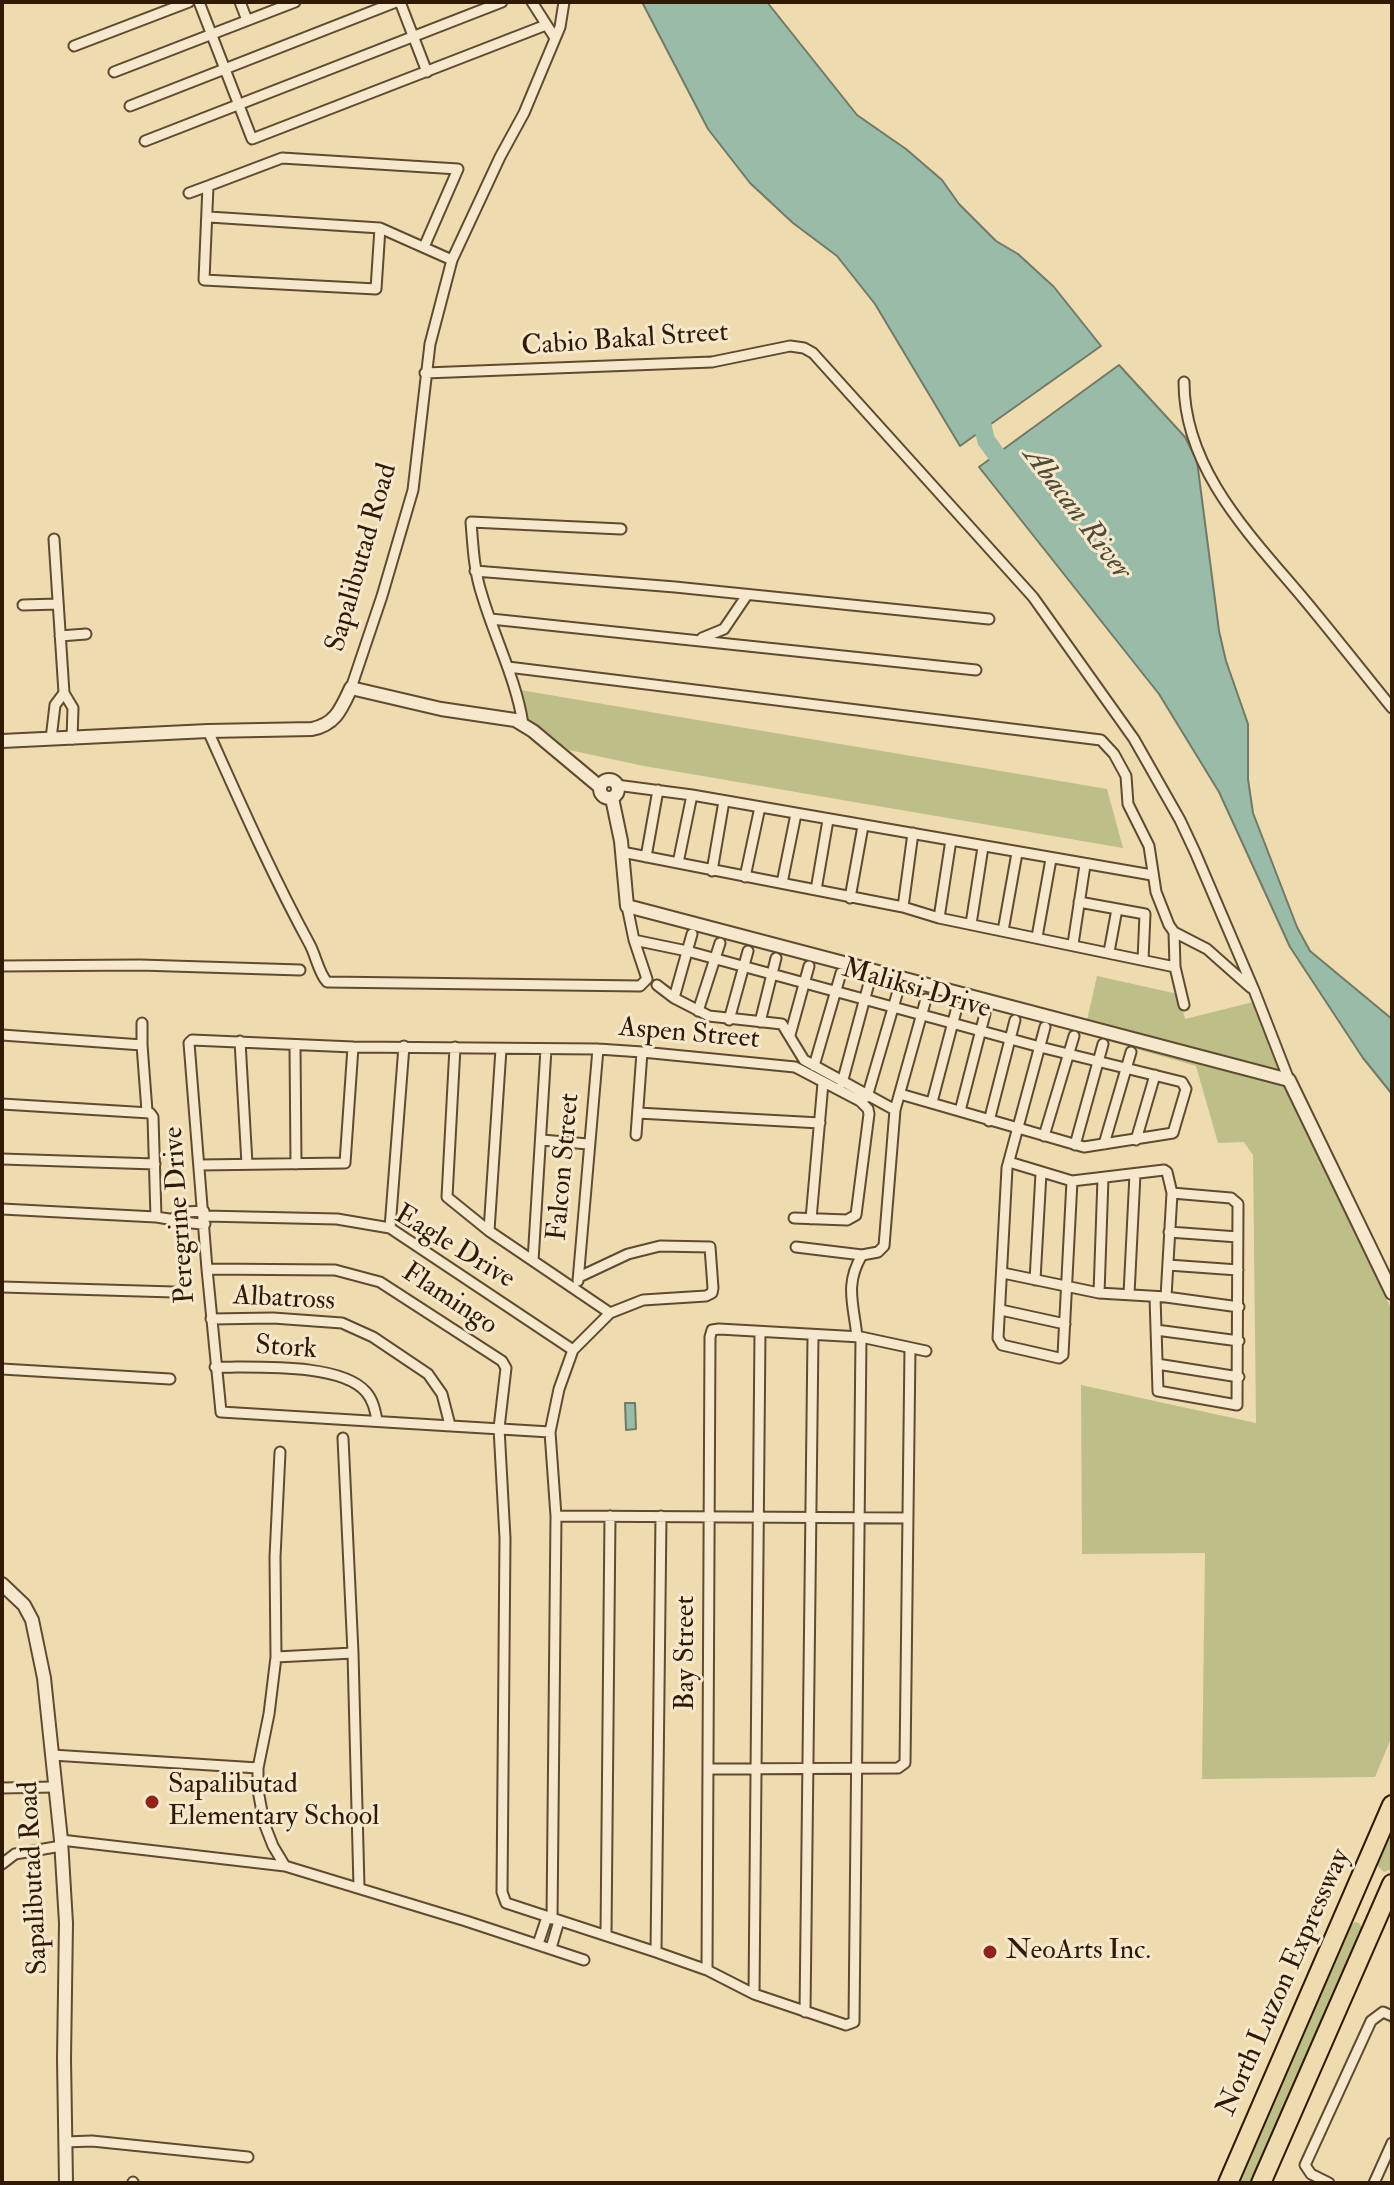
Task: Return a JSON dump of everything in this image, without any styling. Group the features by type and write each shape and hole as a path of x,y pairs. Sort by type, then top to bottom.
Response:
{"highway":[{"name":"North Luzon Expressway","path":"1228,2183 1392,1805"},
{"name":"North Luzon Expressway","path":"1261,2183 1392,1884"}],"street":[{"path":"74,46 189,2"},
{"path":"199,2 252,139 546,25"},
{"path":"240,2 247,20"},
{"path":"114,72 281,4 295,2"},
{"path":"130,106 398,2 427,72"},
{"path":"145,141 502,2"},
{"path":"532,2 555,38"},
{"name":"Sapalibutad Road","path":"2,741 208,731 285,731 328,725 339,713 351,688 382,596 413,490 425,373 452,260 524,113 555,38 564,13 564,2"},
{"path":"189,193 282,158 458,169 424,247"},
{"path":"208,186 204,280 376,289 380,228"},
{"path":"209,217 380,228 452,260"},
{"name":"Cabio Bakal Street","path":"425,373 712,362 790,346 804,348 823,361 1033,597 1134,739 1180,820 1254,990"},
{"path":"1184,382 1184,409 1193,440 1213,482 1239,521 1392,708"},
{"path":"523,724 519,696 475,571 471,522 621,529"},
{"path":"54,539 64,693 73,708 72,739"},
{"path":"475,571 989,619"},
{"path":"696,639 724,629 747,595"},
{"path":"23,605 58,604"},
{"path":"491,619 976,670"},
{"path":"60,636 86,634"},
{"path":"508,667 1101,740 1114,754 1126,776 1128,804 1149,846 1159,901 1174,932 1175,967 1184,1005"},
{"path":"208,731 327,982 640,986 647,979 627,906 614,791 609,780 600,787 523,724 504,717 451,711 351,688"},
{"path":"51,739 55,705 64,693"},
{"path":"614,791 658,790 692,795 1152,875"},
{"path":"646,857 658,790"},
{"path":"678,863 692,795"},
{"path":"712,871 724,801"},
{"path":"745,877 760,807"},
{"path":"782,883 796,814"},
{"path":"816,890 828,820"},
{"path":"850,898 863,826"},
{"path":"903,907 913,833"},
{"path":"939,918 951,840"},
{"path":"971,924 983,847"},
{"path":"622,852 903,907 939,918 1175,967"},
{"path":"1003,931 1017,853"},
{"path":"1037,937 1051,859"},
{"path":"1073,944 1085,865"},
{"path":"1079,902 1143,912 1147,917 1143,960"},
{"path":"627,906 1289,1080"},
{"path":"1109,952 1117,909"},
{"path":"1174,932 1207,949 1254,990 1289,1080 1392,1293"},
{"path":"674,998 692,934"},
{"name":"Maliksi Drive","path":"634,940 687,951 1040,1047 1182,1082 1185,1085 1173,1133 1136,1140"},
{"path":"698,1011 720,943"},
{"path":"729,1020 748,951"},
{"path":"760,1022 776,958"},
{"path":"2,966 140,965 300,970"},
{"path":"790,1035 809,966"},
{"path":"814,1066 841,973"},
{"path":"842,1083 869,983"},
{"path":"657,985 698,1011 729,1020 782,1024 801,1057 842,1083 895,1110"},
{"path":"867,1097 898,991"},
{"path":"796,1247 862,1255 878,1252 884,1246 895,1110 926,999"},
{"path":"932,1102 957,1007"},
{"path":"960,1111 985,1014"},
{"path":"989,1121 1015,1020"},
{"path":"2,1209 156,1217 153,1117 147,1111 142,1023"},
{"path":"1045,1027 1009,1162 998,1338 1002,1345 1059,1358 1063,1355 1072,1181"},
{"path":"2,1035 142,1045"},
{"path":"1044,1136 1074,1036"},
{"name":"Peregrine Drive","path":"546,1049 353,1047 196,1039 189,1043 219,1407 226,1414 550,1432"},
{"path":"240,1041 247,1164"},
{"path":"1075,1145 1103,1044"},
{"path":"295,1045 296,1164"},
{"path":"390,1228 404,1046"},
{"path":"200,1165 342,1164 347,1159 353,1047"},
{"path":"455,1047 446,1192 450,1202 610,1313"},
{"path":"489,1231 501,1049"},
{"path":"533,1261 546,1049"},
{"name":"Aspen Street","path":"546,1049 642,1052 795,1067 860,1101 869,1114 856,1215 847,1220 811,1219"},
{"name":"Falcon Street","path":"576,1288 598,1049"},
{"path":"636,1135 642,1052"},
{"path":"1104,1144 1131,1052"},
{"path":"900,1094 1084,1147 1136,1140 1155,1075"},
{"path":"794,1218 811,1219 823,1083"},
{"path":"2,1104 147,1111"},
{"path":"638,1113 820,1123"},
{"path":"542,1140 588,1144"},
{"path":"2,1159 155,1164"},
{"path":"1009,1162 1072,1181 1164,1170 1169,1176 1172,1193 1168,1265 1156,1330 1158,1391 1235,1405 1238,1403 1239,1377 1236,1200 1172,1193"},
{"path":"1035,1280 1041,1173"},
{"path":"1129,1294 1135,1174"},
{"path":"1099,1293 1103,1178"},
{"name":"Eagle Drive","path":"156,1217 172,1219 185,1212 204,1217 337,1219 390,1228 573,1350"},
{"path":"1169,1232 1238,1237"},
{"path":"551,1948 556,1516 550,1432 559,1389 573,1350 610,1313 643,1300 712,1293 710,1247 660,1246 628,1254 579,1277"},
{"path":"499,1428 505,1553 502,1892 506,1903 707,1970 754,1994 805,2012 846,2025 854,2022 860,1518 859,1337 851,1285 853,1271 862,1255"},
{"path":"1168,1265 1238,1270"},
{"name":"Flamingo","path":"207,1269 335,1270 380,1282 502,1361 507,1374 499,1428"},
{"path":"1003,1273 1099,1293 1239,1307"},
{"path":"2,1287 174,1292"},
{"path":"1001,1310 1065,1324"},
{"name":"Albatross","path":"211,1319 273,1318 342,1323 373,1337 428,1374 442,1394 450,1425"},
{"name":"Bay Street","path":"707,1970 710,1337 712,1330 719,1329 760,1332"},
{"path":"1156,1330 1239,1341"},
{"path":"754,1994 760,1332 859,1337 926,1351"},
{"path":"805,2012 813,1336"},
{"path":"708,1769 898,1768 905,1763 910,1348"},
{"path":"1157,1364 1239,1377"},
{"name":"Stork","path":"215,1367 309,1369 345,1378 365,1390 374,1405 377,1420"},
{"path":"2,1369 170,1379"},
{"path":"343,1438 359,1887"},
{"path":"280,1452 275,1557 276,1657 258,1768 258,1790 264,1823 285,1866"},
{"path":"556,1516 908,1518"},
{"path":"606,1934 610,1516"},
{"path":"656,1952 661,1516"},
{"name":"Sapalibutad Road","path":"2,1584 24,1605 32,1620 44,1678 66,1923 66,2183"},
{"path":"276,1657 353,1653"},
{"path":"52,1755 258,1768"},
{"path":"2,1788 55,1787"},
{"path":"2,1864 15,1854 61,1843 285,1866 584,1960"},
{"path":"538,1944 553,1919"},
{"path":"1329,2183 1311,2174 1305,2165 1371,2021 1383,2012 1392,2016"},
{"path":"65,2142 92,2141 248,2157"},
{"path":"1374,2183 1392,2143"}],"green space":[{"path":"520,690 1107,789 1123,848 644,766 569,750 529,720"},
{"path":"1097,976 1178,994 1185,1019 1257,1001 1392,1311 1392,1736 1375,1777 1202,1779 1205,1553 1082,1554 1081,1385 1256,1423 1253,1155 1244,1142 1218,1143 1196,1066 1084,1034"},
{"path":"1392,1824 1392,1869 1384,1872 1377,1865 1377,1860"},
{"path":"1355,1922 1364,1931 1255,2183 1234,2183 1347,1928"}],"water":[{"path":"642,2 767,2 857,115 906,149 942,180 959,204 996,241 1018,254 1054,287 1101,346 960,446 875,304 837,256 793,223 750,183 708,129"},
{"path":"1119,365 1185,437 1197,461 1219,631 1248,724 1248,779 1253,813 1297,927 1310,951 1392,1019 1392,1094 1363,1058 1290,947 1219,792 1159,694 979,467"},
{"path":"625,1403 635,1403 636,1429 626,1430"}],"waterway":[{"name":"Abacan River","path":"978,406 986,440 1009,472"}],"place":[{"name":"Sapalibutad Elementary School","path":"152,1802"},
{"name":"NeoArts Inc.","path":"990,1952"}]}
